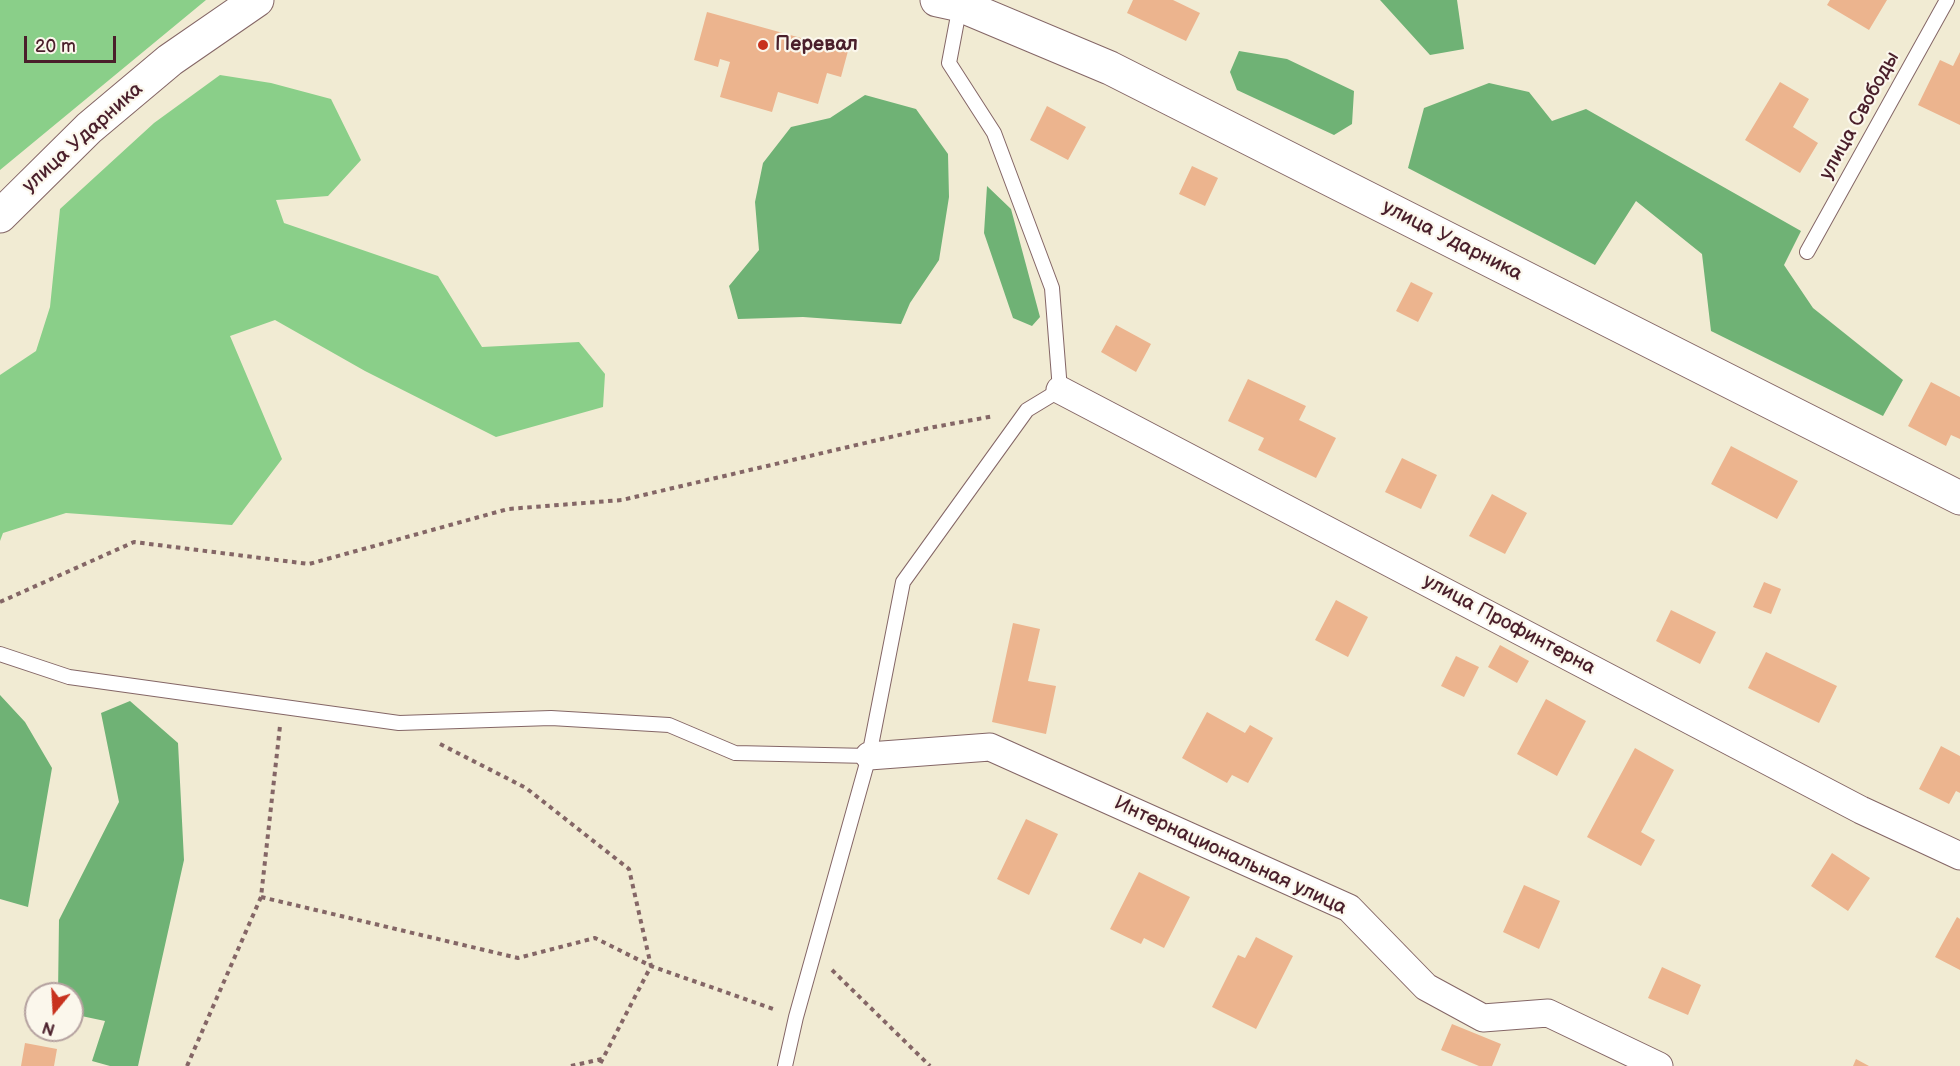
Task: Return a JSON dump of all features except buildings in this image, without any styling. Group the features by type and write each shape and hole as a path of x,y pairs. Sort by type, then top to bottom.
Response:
{"main road":[{"name":"улица Ударника","path":"0,216 89,128 170,60 257,0"},
{"name":"улица Ударника","path":"949,3 1110,68 1960,498"}],"street":[{"name":"улица Профинтерна","path":"1060,390 1861,810 1960,856"},
{"name":"Интернациональная улица","path":"869,756 990,747 1349,908 1426,987 1483,1018 1548,1013 1659,1066"}],"lane":[{"name":"улица Свободы","path":"1807,252 1947,0"},
{"path":"785,1066 796,1017 869,756 903,582 1027,410 1060,390 1052,288 994,133 949,63 949,3"},
{"path":"0,654 69,677 399,723 551,718 669,725 735,753 869,756"}],"path":[{"path":"0,602 134,542 309,564 508,509 622,500 929,428 1027,410"},
{"path":"187,1066 261,897 282,708"},
{"path":"399,723 526,788 629,869 651,966 599,1066"},
{"path":"261,897 518,957 595,938 651,966 796,1017"},
{"path":"814,952 930,1066"},
{"path":"571,1066 603,1058"}],"green space":[{"path":"0,0 206,0 0,170"},
{"path":"1380,0 1457,0 1464,49 1430,55"},
{"path":"1239,51 1287,59 1354,91 1352,124 1334,135 1237,90 1230,72"},
{"path":"220,75 271,83 331,99 361,160 328,196 276,200 284,223 438,276 482,347 579,342 605,374 603,407 496,437 365,371 275,320 230,336 282,459 232,525 66,513 3,533 0,541 0,375 36,351 50,307 60,209 154,123"},
{"path":"1489,83 1529,92 1552,121 1586,109 1801,231 1784,265 1813,308 1903,380 1883,416 1711,331 1702,254 1636,201 1595,265 1408,168 1424,108"},
{"path":"865,95 916,109 948,154 949,197 939,260 910,303 901,324 803,317 738,319 729,286 759,250 755,202 763,163 791,127 830,118"},
{"path":"987,186 1011,209 1040,317 1032,326 1013,318 984,233"},
{"path":"0,695 25,722 52,768 28,907 0,899"},
{"path":"130,701 178,743 184,860 138,1066 110,1066 92,1061 105,1021 84,1017 84,982 58,982 59,920 119,802 101,713"}],"place":[{"name":"Перевал","path":"763,45"}]}
